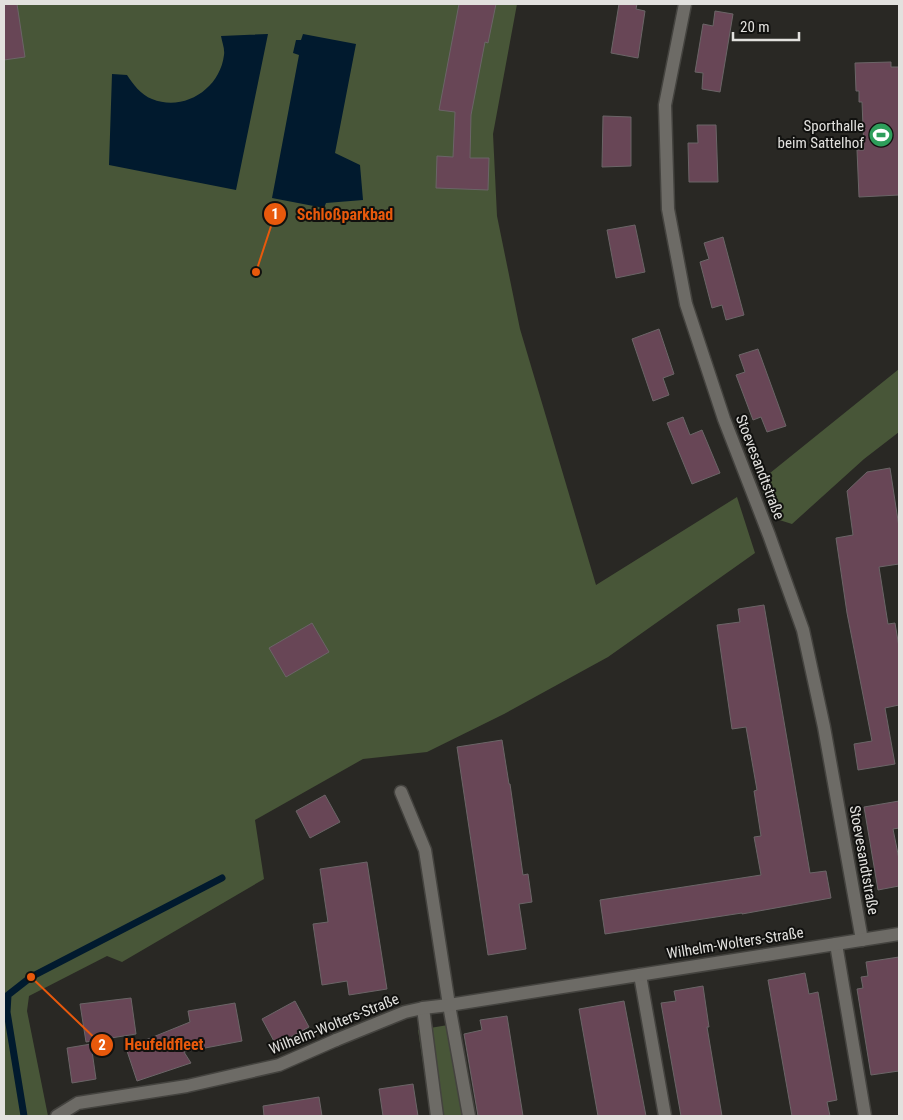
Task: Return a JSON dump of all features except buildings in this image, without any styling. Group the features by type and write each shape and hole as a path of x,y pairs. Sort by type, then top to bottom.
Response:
{"street":[{"name":"Stoevesandtstraße","path":"685,4 666,105 668,209 686,304 724,419 804,630 824,727 862,940"},
{"path":"401,792 425,850 449,1005 469,1116"},
{"name":"Wilhelm-Wolters-Straße","path":"57,1116 78,1103 187,1086 279,1065 405,1012 423,1008 899,934"},
{"path":"836,944 865,1116"},
{"path":"640,975 666,1116"},
{"path":"423,1008 437,1116"}],"green space":[{"path":"4,4 517,4 493,134 497,216 520,329 596,585 737,497 755,553 608,657 504,714 427,752 363,759 255,820 264,879 122,962 107,956 29,996 27,1011 48,1116 4,1116"},
{"path":"899,369 899,432 864,459 792,524 773,518 759,482"},
{"path":"448,1025 462,1116 431,1116 418,1030"}],"water":[{"path":"268,34 236,190 109,165 112,74 127,75 141,92 152,99 164,102 188,100 198,95 216,78 224,55 221,36"},
{"path":"303,34 356,44 335,153 360,165 363,200 326,203 324,208 272,198 299,55 293,53 296,40 301,40"}],"waterway":[{"path":"24,1116 7,1012 8,995 31,977 222,878"}],"place":[{"name":"Sporthalle beim Sattelhof","path":"881,135"},
{"name":"Schloßparkbad","path":"256,272"},
{"name":"Heufeldfleet","path":"31,977"}]}
